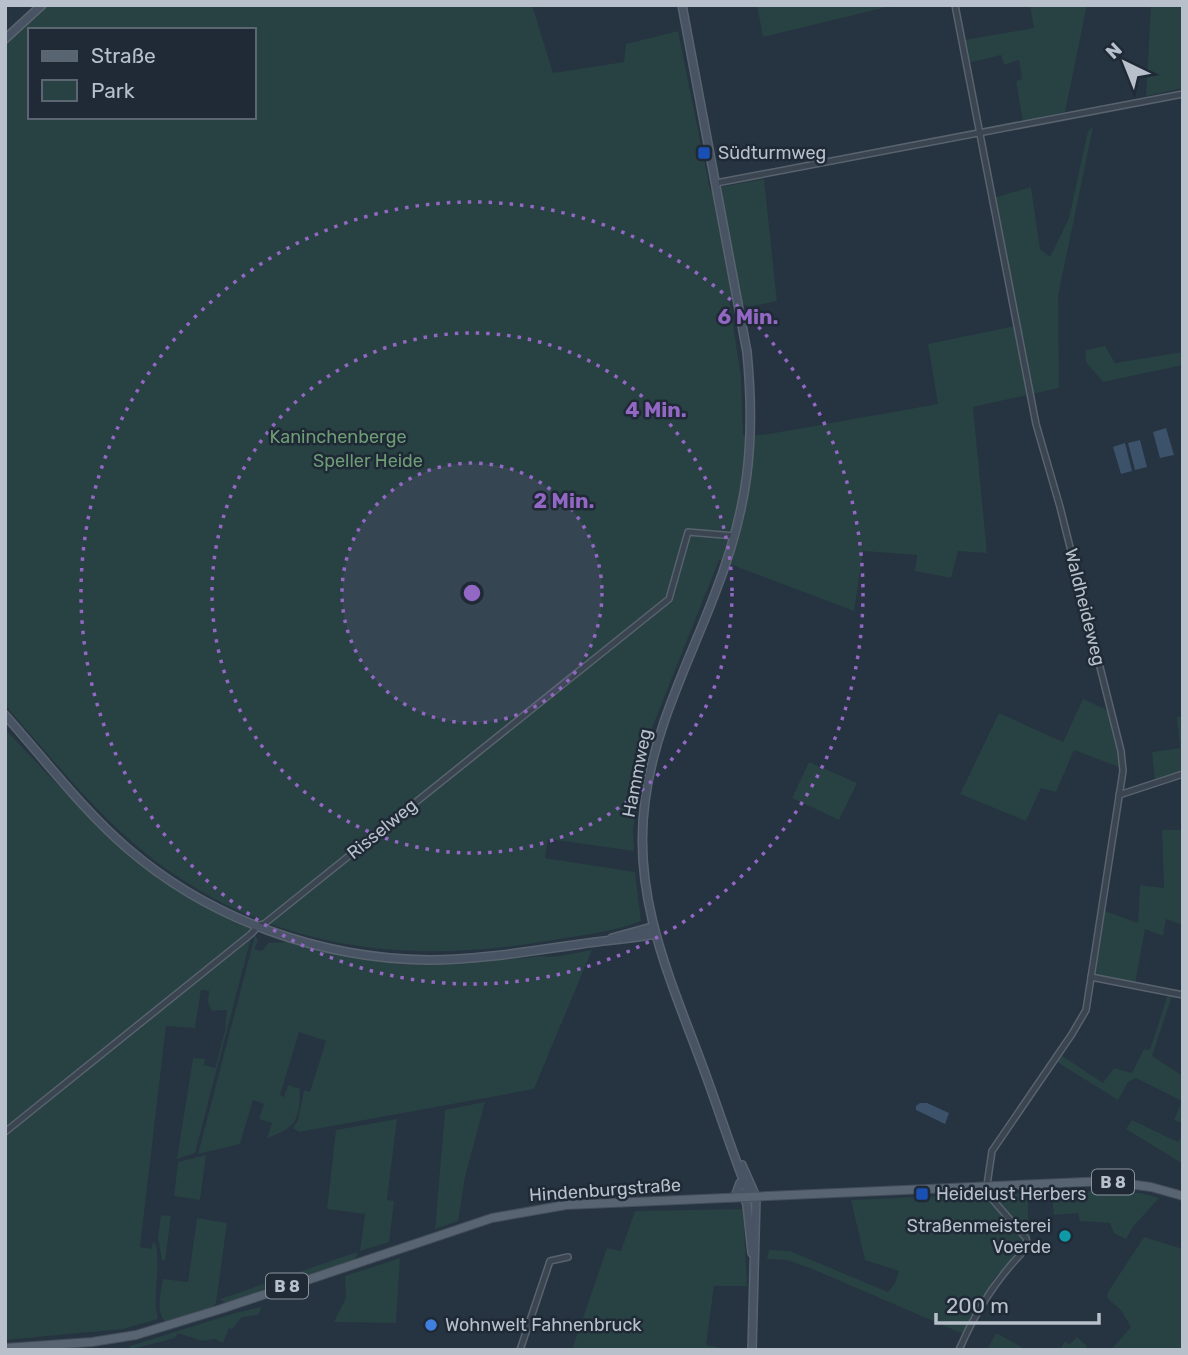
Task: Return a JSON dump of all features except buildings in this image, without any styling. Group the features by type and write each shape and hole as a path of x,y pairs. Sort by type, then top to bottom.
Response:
{"main road":[{"path":"5,39 42,5"},
{"name":"Hammweg","path":"682,5 744,339 751,393 750,462 734,538 715,595 670,703 651,766 642,845 646,897 654,931 748,1197 757,1242 752,1350"},
{"path":"5,715 101,823 136,855 194,896 282,935 342,951 409,959 475,957 654,931"},
{"name":"Hammweg","path":"729,1137 740,1183 748,1197 754,1264"},
{"name":"Hindenburgstraße","path":"5,1348 92,1342 136,1335 492,1218 527,1210 566,1205 1107,1181 1151,1187 1183,1196"}],"street":[{"name":"Waldheideweg","path":"955,5 1035,424 1060,507 1119,741 1122,771 1086,1010 992,1152 985,1186"},
{"path":"716,183 1183,94"},
{"name":"Risselweg","path":"5,1132 259,925 669,599 688,533 734,538"},
{"path":"1119,795 1183,774"},
{"path":"1091,977 1183,995"},
{"path":"959,1350 977,1311 996,1281 1028,1247 1026,1238 989,1199 985,1186"},
{"path":"520,1350 550,1261 568,1258"}],"green space":[{"name":"Kaninchenberge","path":"47,5 532,5 553,73 624,62 626,44 678,31 710,189 764,179 777,301 749,307 729,298 741,377 743,435 763,435 938,404 928,344 1015,326 990,199 1031,187 1040,249 1050,257 1069,218 1088,131 1093,127 1058,296 1059,388 973,407 987,553 958,551 951,578 915,571 917,555 863,551 854,611 719,560 646,743 633,831 634,851 548,839 545,858 635,872 641,921 609,931 553,940 497,948 441,951 388,949 335,942 284,929 234,909 186,882 139,848 86,797 5,705 5,44"},
{"path":"757,5 882,5 883,8 763,37"},
{"path":"1030,5 1087,5 1065,112 1023,122 1016,81 1022,79 1019,60 1004,65 1001,55 968,63 964,40 1034,28"},
{"path":"1151,5 1183,5 1183,88 1146,96"},
{"path":"1105,346 1115,363 1183,352 1183,365 1103,382 1086,362 1086,350"},
{"path":"1083,699 1107,710 1119,767 1074,750 1056,792 1041,788 1026,821 960,794 999,713 1063,742"},
{"path":"1183,716 1183,772 1155,781 1152,752 1180,748 1177,717"},
{"path":"5,729 89,817 147,868 214,911 252,929 5,1127"},
{"path":"809,762 857,783 839,820 792,798"},
{"path":"1162,830 1183,830 1183,925 1166,919 1163,936 1145,929 1135,984 1095,976 1105,911 1138,923 1140,885 1164,888"},
{"path":"255,935 258,941 254,949 262,951 268,943 287,942 345,957 405,965 463,964 559,956 592,950 534,1089 299,1132 293,1128 298,1120 304,1090 310,1092 326,1041 299,1032 280,1095 284,1097 288,1085 300,1089 299,1108 290,1126 267,1138 272,1123 259,1119 264,1104 253,1100 240,1144 198,1154"},
{"path":"251,938 195,1153 177,1159 193,1058 205,1059 204,1065 215,1068 225,1031 227,1010 212,1011 208,1002 209,991 201,990 195,1028 166,1026 140,1247 151,1249 153,1242 156,1244 158,1319 123,1329 5,1340 5,1134"},
{"path":"1168,994 1172,996 1152,1056 1183,1076 1183,1124 1174,1120 1182,1101 1136,1078 1128,1082 1118,1100 1057,1062 1061,1055 1103,1083 1114,1068 1132,1073 1144,1049 1150,1050"},
{"path":"485,1102 465,1177 458,1221 435,1229 445,1110"},
{"path":"397,1119 387,1200 394,1201 389,1242 360,1251 365,1214 327,1209 336,1130"},
{"path":"1132,1120 1178,1142 1183,1132 1183,1164 1126,1129"},
{"path":"206,1155 200,1200 174,1196 178,1162"},
{"path":"1097,1191 1141,1193 1159,1198 1126,1239 1114,1233 1110,1223 1080,1221 1078,1213 1054,1215 1052,1199 1028,1201 1028,1217 1034,1234 1029,1236 991,1194"},
{"path":"982,1194 1022,1237 1024,1248 996,1276 963,1334 810,1268 787,1260 767,1259 769,1250 790,1251 888,1292 899,1271 865,1260 851,1200"},
{"path":"743,1209 747,1286 714,1286 706,1345 733,1350 572,1350 607,1248 621,1251 635,1211"},
{"path":"161,1215 171,1216 165,1261 162,1260 158,1238"},
{"path":"197,1218 227,1223 216,1303 210,1309 167,1323 159,1309 163,1279 188,1282"},
{"path":"1144,1237 1183,1249 1183,1350 1111,1350 1131,1327 1121,1310 1107,1298 1108,1292"},
{"path":"357,1252 353,1260 273,1284 225,1303 220,1299"},
{"path":"400,1258 396,1323 334,1322 346,1298 345,1276"},
{"path":"262,1307 258,1315 242,1317 232,1329 229,1328 223,1343 215,1339 202,1341 178,1333 175,1338 129,1350 130,1346"},
{"path":"996,1333 1027,1350 987,1350"},
{"path":"1077,1337 1087,1346 1085,1350 1060,1350 1065,1341 1069,1345"}],"water":[{"path":"1166,428 1174,455 1160,458 1153,432"},
{"path":"1140,440 1147,467 1135,470 1128,443"},
{"path":"1125,443 1132,471 1121,474 1113,447"},
{"path":"920,1103 927,1103 949,1113 945,1124 916,1110"}],"place":[{"name":"Südturmweg","path":"704,153"},
{"name":"Heidelust Herbers","path":"922,1194"},
{"name":"Straßenmeisterei Voerde","path":"1065,1236"},
{"name":"Wohnwelt Fahnenbruck","path":"431,1325"}],"park label":[{"name":"Speller Heide","path":"368,461"}]}
